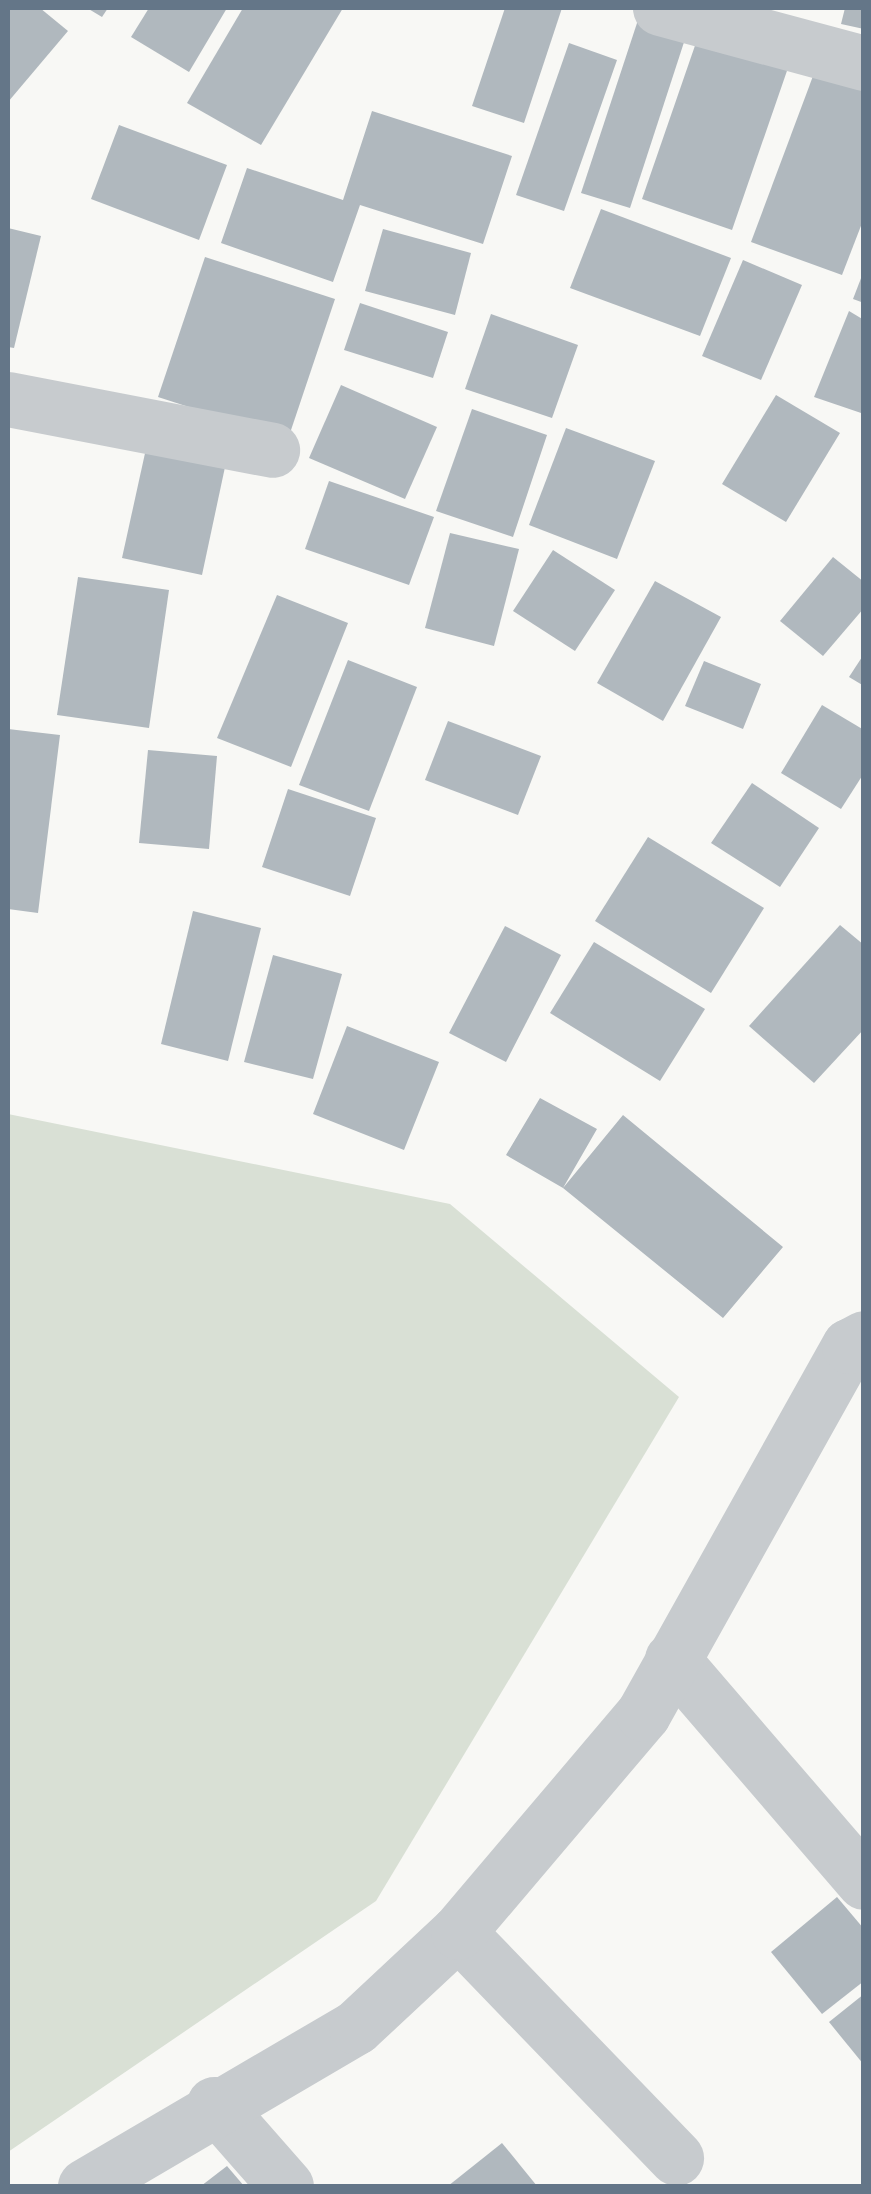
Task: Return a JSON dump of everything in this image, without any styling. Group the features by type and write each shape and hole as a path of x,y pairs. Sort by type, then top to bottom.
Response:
{"street":[{"path":"660,8 864,63"},
{"path":"8,399 272,450"},
{"path":"84,2186 214,2104 356,2027 458,1932 643,1714 849,1346 864,1338"},
{"path":"672,1659 864,1882"},
{"path":"458,1932 676,2158"},
{"path":"214,2104 286,2186"}],"shaded area":[{"path":"8,1114 450,1204 679,1397 376,1901 8,2152"}],"building":[{"path":"8,8 40,8 68,31 8,102"},
{"path":"87,8 108,8 102,17"},
{"path":"149,8 227,8 189,72 131,37"},
{"path":"243,8 343,8 261,145 187,103"},
{"path":"505,8 562,8 524,123 472,106"},
{"path":"845,8 864,8 864,29 841,24"},
{"path":"639,17 687,33 630,208 581,193"},
{"path":"699,34 789,65 732,230 642,199"},
{"path":"569,43 617,60 564,211 516,195"},
{"path":"819,60 864,77 864,218 842,275 751,242"},
{"path":"372,111 512,156 483,244 360,205 333,282 221,243 247,168 343,200"},
{"path":"119,125 227,165 199,240 91,199"},
{"path":"601,209 731,258 700,336 570,288"},
{"path":"8,228 41,236 14,348 8,347"},
{"path":"383,229 471,253 455,315 365,291"},
{"path":"205,257 335,299 288,439 158,397"},
{"path":"743,260 802,285 761,380 702,356"},
{"path":"864,274 864,303 853,299"},
{"path":"360,303 448,332 433,378 344,350"},
{"path":"849,311 864,320 864,414 814,397"},
{"path":"491,314 578,345 552,418 465,389"},
{"path":"341,385 437,427 405,499 309,458"},
{"path":"776,395 840,433 786,522 722,484"},
{"path":"472,409 547,435 513,537 436,511"},
{"path":"566,428 655,461 617,559 529,525"},
{"path":"149,435 228,453 202,575 122,558"},
{"path":"329,481 434,517 409,585 305,549"},
{"path":"450,533 519,549 494,646 425,628"},
{"path":"553,550 615,590 575,651 513,611"},
{"path":"833,557 864,582 864,608 823,656 780,621"},
{"path":"78,577 169,590 149,728 57,715"},
{"path":"655,581 721,617 663,721 597,683"},
{"path":"277,595 348,623 291,767 217,738"},
{"path":"864,654 864,686 849,677"},
{"path":"348,660 417,687 369,811 299,785"},
{"path":"704,661 761,684 743,729 685,706"},
{"path":"822,705 864,730 864,773 841,809 781,773"},
{"path":"448,721 541,756 518,815 425,780"},
{"path":"8,729 60,735 38,913 8,909"},
{"path":"148,750 217,756 209,849 139,843"},
{"path":"752,783 819,828 780,887 711,843"},
{"path":"288,789 376,818 350,896 262,867"},
{"path":"648,837 764,908 711,993 595,921"},
{"path":"193,911 261,928 228,1061 161,1044"},
{"path":"840,925 864,945 864,1029 814,1083 749,1026"},
{"path":"505,926 561,955 506,1062 449,1033"},
{"path":"594,942 705,1009 660,1081 550,1013"},
{"path":"273,955 342,974 313,1079 244,1062"},
{"path":"347,1026 439,1062 404,1150 313,1114"},
{"path":"540,1098 597,1129 563,1188 506,1155"},
{"path":"623,1115 783,1247 723,1318 563,1188"},
{"path":"837,1897 864,1929 864,1981 822,2014 771,1952"},
{"path":"864,1994 864,2065 829,2022"},
{"path":"502,2143 537,2186 448,2186"},
{"path":"227,2166 244,2186 201,2186"}]}
